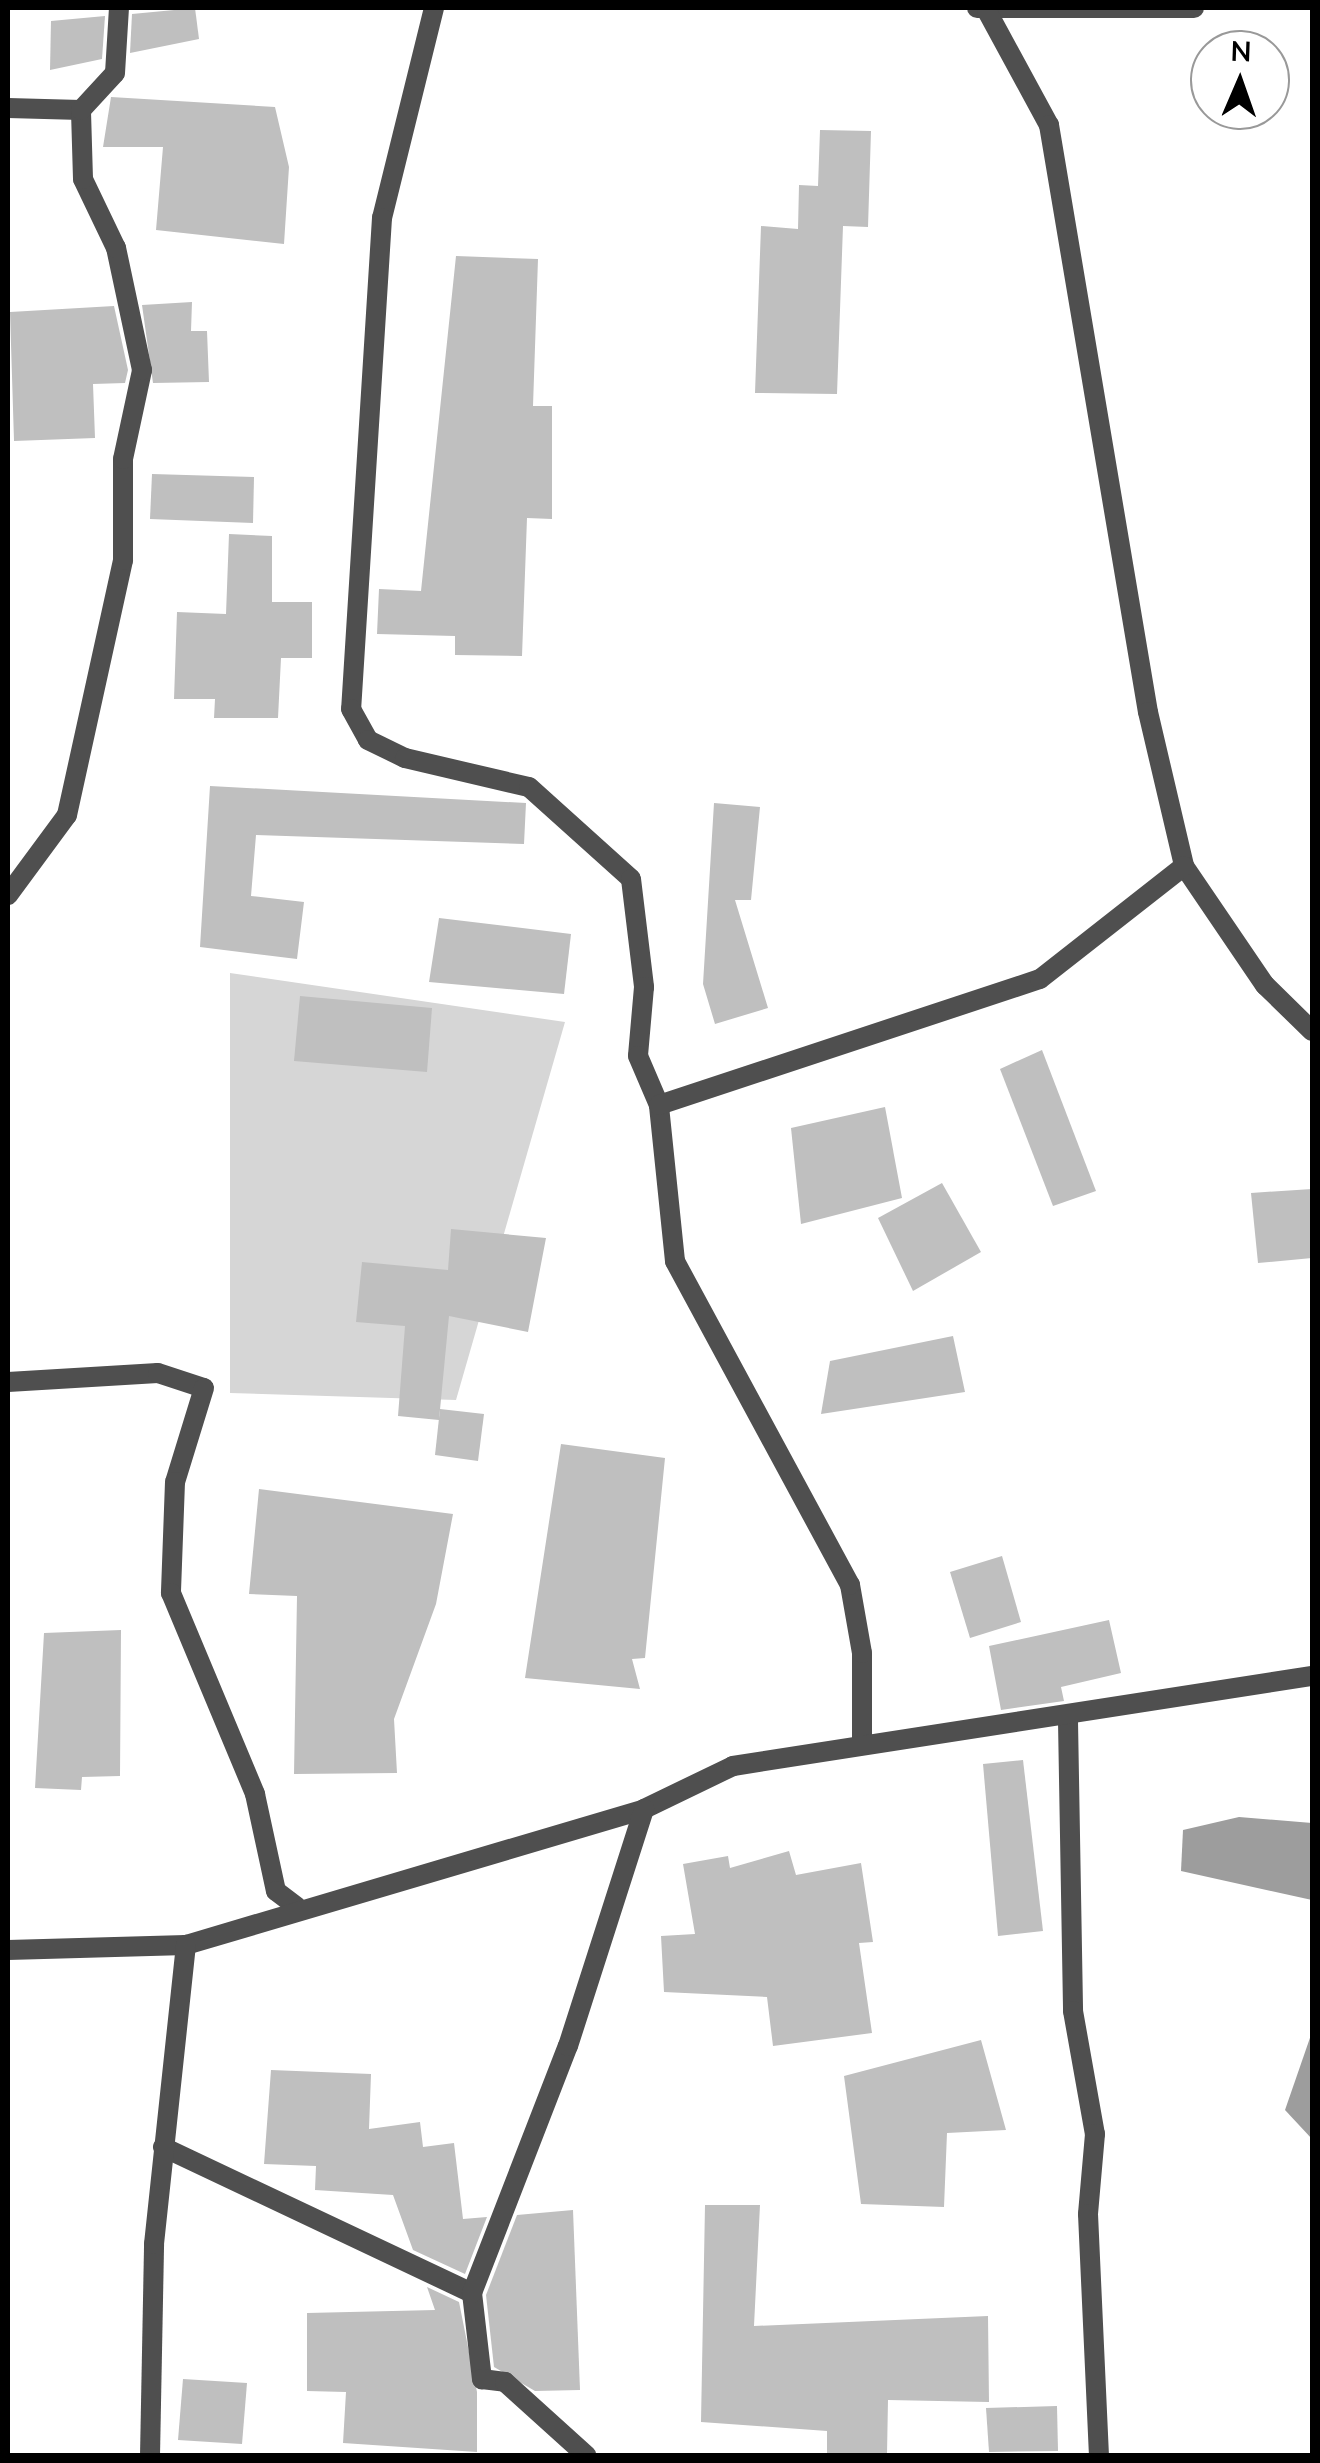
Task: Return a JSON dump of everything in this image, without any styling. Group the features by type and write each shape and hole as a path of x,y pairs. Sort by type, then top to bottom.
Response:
{"street":[{"path":"8,895 67,815 123,560 123,460 142,370 116,248 82,180 81,110 115,73 119,8"},
{"path":"1194,8 982,9 1049,125 1148,712 1184,866 1265,985 1312,1031"},
{"path":"435,12 382,218 351,710 368,740 405,758 529,787 630,878 644,987 638,1056 660,1105 675,1262 850,1586 862,1653 862,1745"},
{"path":"8,108 81,110"},
{"path":"660,1105 1040,979 1184,866"},
{"path":"8,1382 158,1373 204,1388 175,1482 171,1592 255,1794 276,1891 297,1907"},
{"path":"8,1950 186,1944 297,1907 644,1809 733,1766 862,1745 1068,1721 1312,1676"},
{"path":"1068,1721 1073,2011 1095,2134 1088,2214 1099,2456"},
{"path":"587,2456 505,2382 482,2380 472,2293 568,2046 644,1809"},
{"path":"150,2456 163,2148 186,1944"},
{"path":"163,2148 472,2293"}],"shaded area":[{"path":"230,973 565,1022 456,1400 230,1393"},
{"path":"1239,1817 1312,1823 1312,1900 1181,1871 1183,1830"},
{"path":"1312,2032 1312,2139 1285,2110"}],"building":[{"path":"195,8 199,39 130,53 132,14"},
{"path":"105,16 102,59 50,70 51,21"},
{"path":"111,97 275,107 289,167 284,244 156,230 163,147 103,147"},
{"path":"820,130 871,131 868,227 843,226 837,394 755,393 761,226 798,229 799,185 818,186"},
{"path":"456,256 538,259 533,406 552,406 552,519 527,518 522,656 455,655 455,636 377,634 379,589 421,591"},
{"path":"192,302 191,331 207,331 209,382 153,383 142,305"},
{"path":"114,306 128,370 125,383 93,384 95,438 14,441 10,312"},
{"path":"152,474 254,477 253,523 150,519"},
{"path":"229,534 272,536 272,602 312,602 312,658 281,658 278,718 214,718 215,699 174,699 177,612 226,614"},
{"path":"210,786 526,803 524,844 256,835 251,896 304,902 297,959 200,947"},
{"path":"714,803 760,807 751,900 735,900 768,1008 715,1024 703,984"},
{"path":"439,918 571,934 564,994 429,982"},
{"path":"300,996 432,1008 427,1072 294,1061"},
{"path":"1042,1050 1096,1191 1053,1206 1000,1069"},
{"path":"885,1107 902,1198 801,1224 791,1128"},
{"path":"942,1183 981,1252 913,1291 878,1218"},
{"path":"1312,1189 1312,1258 1258,1263 1251,1193"},
{"path":"451,1229 546,1238 528,1332 449,1316 439,1420 398,1416 405,1326 356,1322 362,1262 448,1270"},
{"path":"953,1336 965,1392 821,1414 830,1361"},
{"path":"440,1409 484,1414 478,1461 435,1455"},
{"path":"561,1444 665,1458 645,1658 632,1659 640,1689 525,1678"},
{"path":"259,1489 453,1514 436,1604 394,1719 397,1773 294,1774 297,1596 249,1594"},
{"path":"1002,1556 1021,1622 970,1638 950,1572"},
{"path":"1109,1620 1121,1673 1061,1687 1064,1701 1001,1710 989,1646"},
{"path":"121,1630 120,1776 82,1777 81,1790 35,1788 44,1633"},
{"path":"1023,1760 1043,1931 998,1936 983,1764"},
{"path":"789,1851 796,1875 861,1863 873,1942 859,1943 872,2033 773,2046 767,1997 664,1992 661,1936 695,1934 683,1864 728,1856 730,1868"},
{"path":"981,2040 1006,2130 947,2133 944,2207 861,2204 844,2076"},
{"path":"271,2070 371,2074 369,2129 420,2122 423,2147 454,2143 463,2219 487,2217 465,2274 413,2250 393,2195 315,2190 316,2166 264,2164"},
{"path":"705,2205 760,2205 754,2326 988,2316 989,2402 888,2400 887,2454 827,2453 827,2431 701,2422"},
{"path":"573,2210 580,2390 535,2391 494,2367 486,2295 517,2215"},
{"path":"427,2287 459,2302 477,2392 477,2452 343,2443 346,2392 307,2391 307,2313 435,2310"},
{"path":"183,2379 247,2383 242,2444 178,2440"},
{"path":"1057,2406 1058,2451 989,2452 986,2408"}]}
